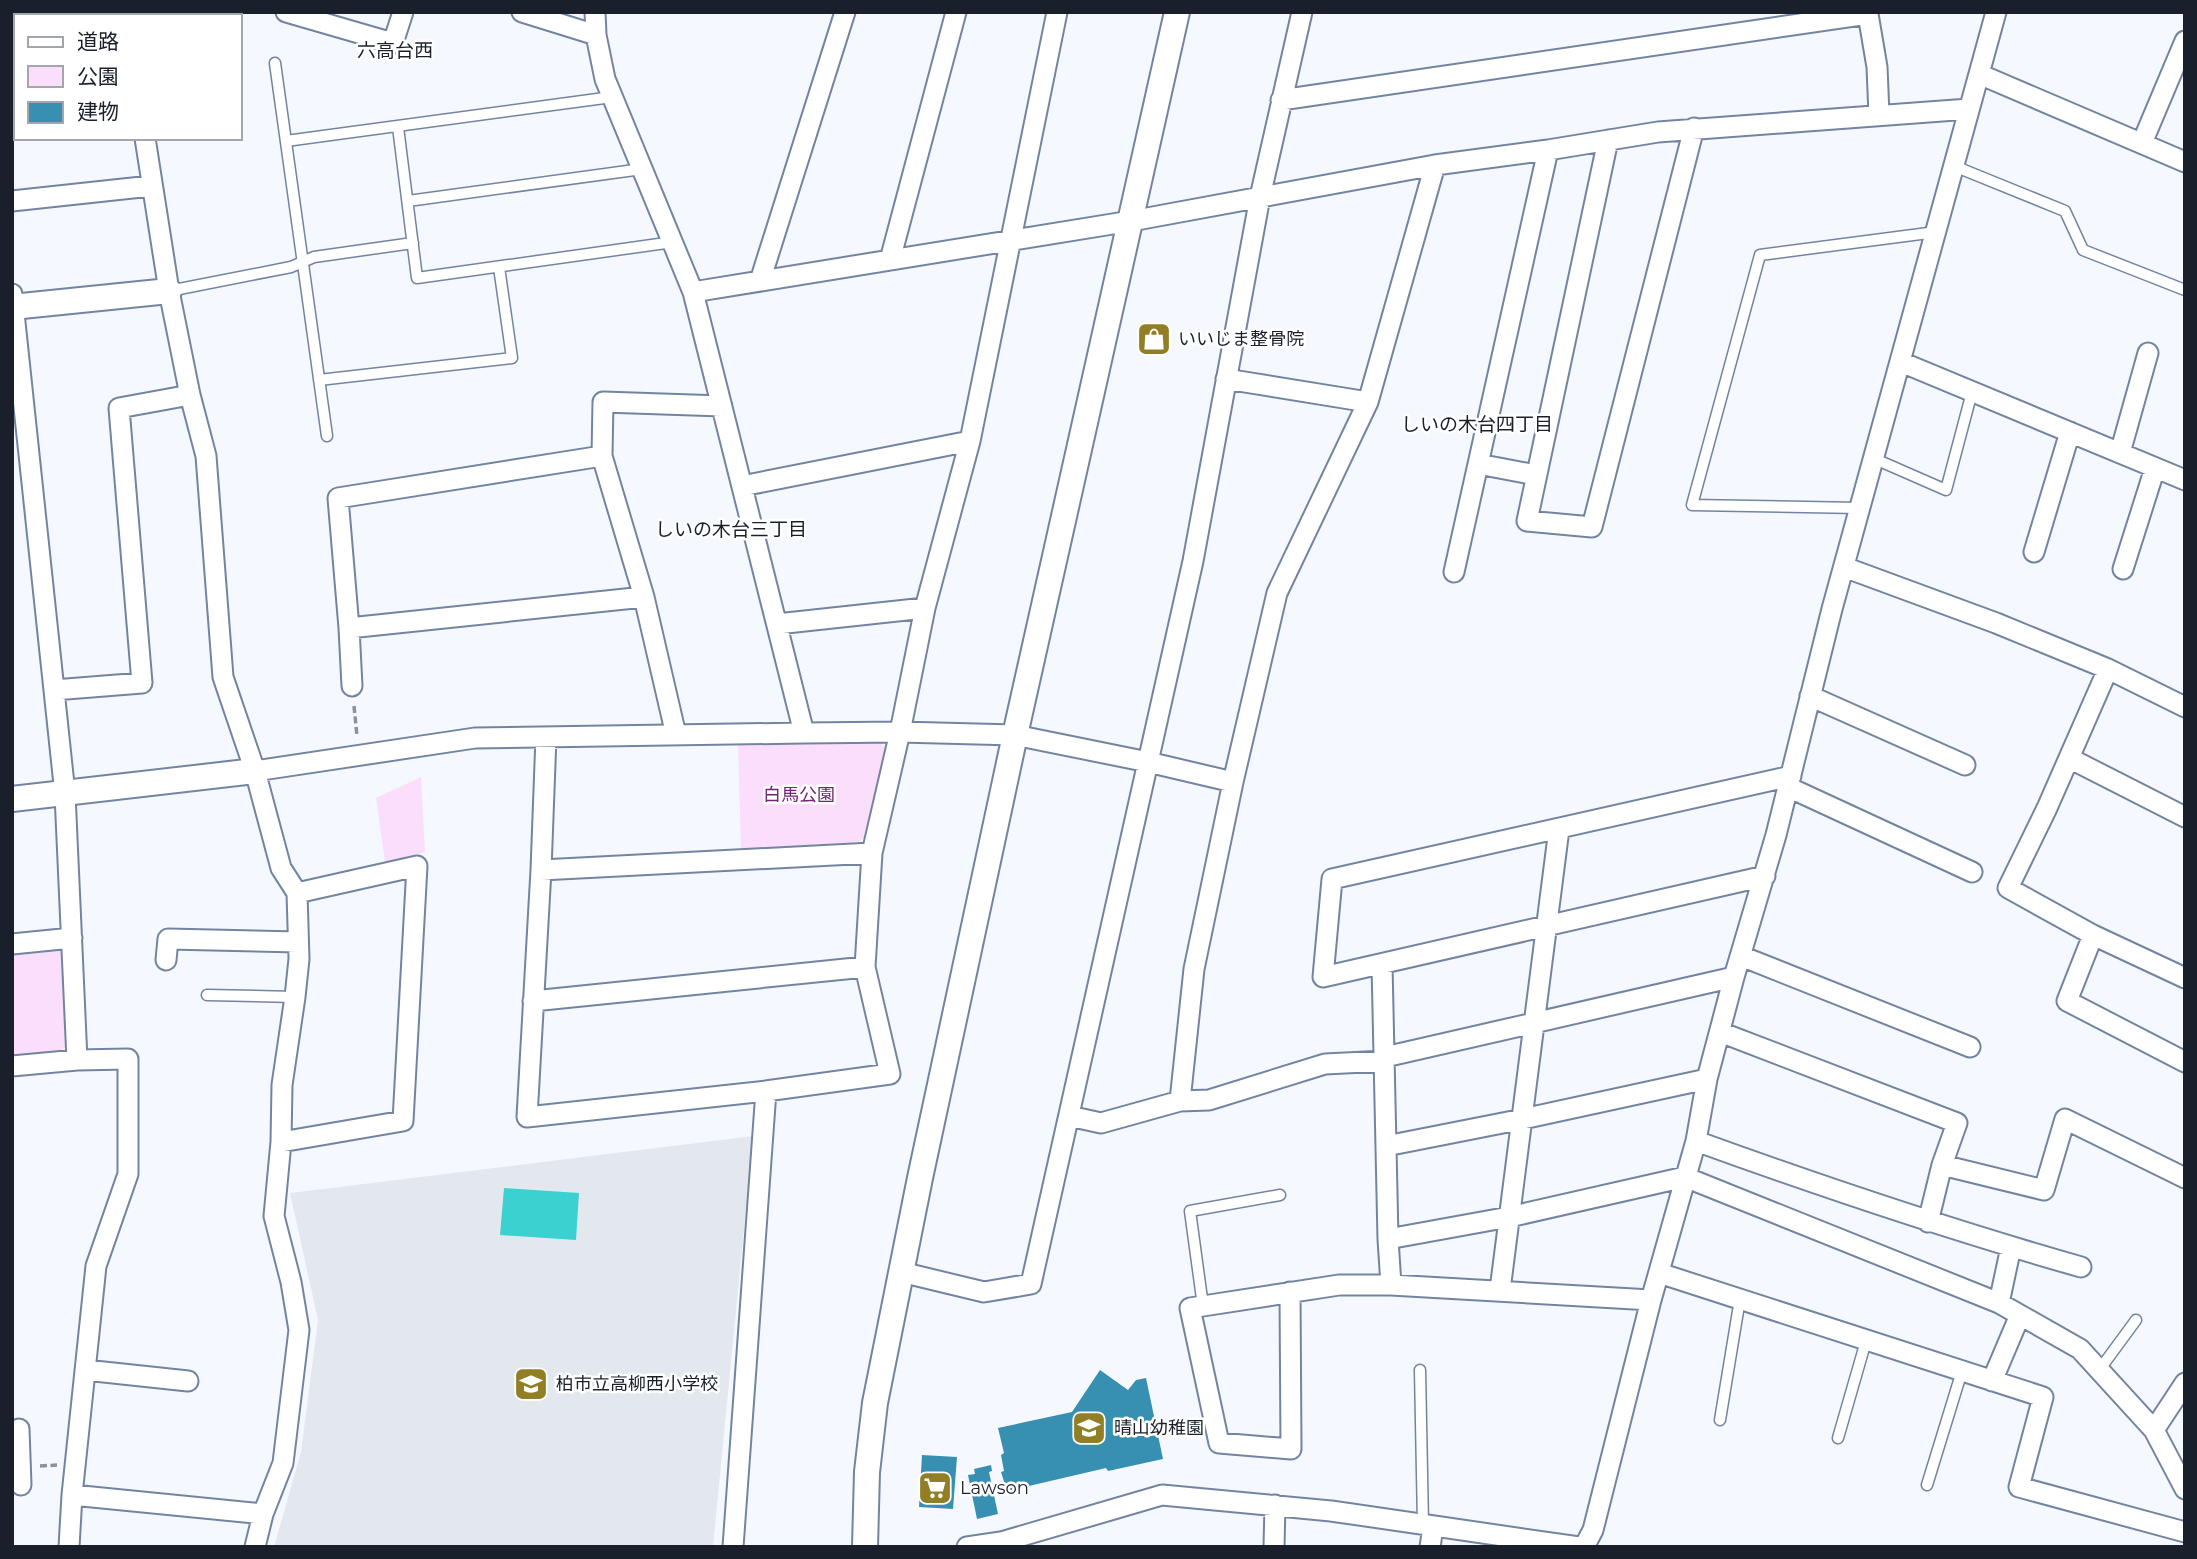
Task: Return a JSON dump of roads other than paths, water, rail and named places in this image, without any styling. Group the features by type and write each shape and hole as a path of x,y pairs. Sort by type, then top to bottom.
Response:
{"street":[{"path":"286,12 393,43 403,12"},
{"path":"522,12 596,35"},
{"path":"595,12 596,35 605,79 693,292 804,733"},
{"path":"760,281 845,12"},
{"path":"890,260 956,12"},
{"path":"546,737 527,1117 766,1091 890,1074 865,967 872,853 925,608 971,441 1057,12"},
{"path":"865,1547 867,1472 875,1403 901,1272 1015,736 1177,12"},
{"path":"901,1272 984,1292 1031,1284 1193,561 1259,197 1302,12"},
{"path":"1584,1547 1593,1530 1651,1300 1696,1140 1707,1079 1734,977 1765,876 1859,508 1875,459 1996,12"},
{"path":"1281,100 1868,13 1877,68 1879,115"},
{"path":"2142,143 2185,41"},
{"path":"1979,74 2185,162"},
{"path":"693,292 1131,221 1435,165 1608,140 1694,128 1969,109"},
{"path":"1608,140 1527,521 1592,527 1694,128"},
{"path":"145,140 169,291 190,395 206,456 223,677 255,771 281,868 297,892 299,958 282,1085 281,1142 274,1216 291,1282 299,1330 283,1463 255,1547"},
{"path":"1454,572 1548,150"},
{"path":"1180,1101 1194,969 1233,782 1277,593 1368,402 1435,165"},
{"path":"12,201 151,186"},
{"path":"77,1060 65,794 18,403 13,303 169,291"},
{"path":"2120,453 2148,354"},
{"path":"1901,362 2185,480"},
{"path":"1226,379 1368,402"},
{"path":"54,691 142,683 119,408 190,395"},
{"path":"676,735 644,597 602,456 603,402 722,406"},
{"path":"2034,552 2070,432"},
{"path":"742,486 971,441"},
{"path":"352,686 338,498 602,456"},
{"path":"1478,464 1536,475"},
{"path":"2123,569 2155,468"},
{"path":"1844,567 1996,623 2108,669 2185,707"},
{"path":"349,628 644,597"},
{"path":"777,624 925,608"},
{"path":"2108,669 2008,888 2093,935 2185,978"},
{"path":"1810,696 1965,765"},
{"path":"12,799 255,771 475,738 804,733 900,732 1015,736 1233,782"},
{"path":"2069,758 2185,817"},
{"path":"1765,876 1323,977 1332,879 1790,781 1972,872"},
{"path":"1500,1290 1559,830"},
{"path":"541,870 872,853"},
{"path":"281,1142 403,1121 417,866 297,892"},
{"path":"2093,935 2067,1001 2185,1062"},
{"path":"12,944 72,938"},
{"path":"166,960 168,939 298,942"},
{"path":"1741,956 1970,1047"},
{"path":"1382,964 1391,1284"},
{"path":"533,1001 865,967"},
{"path":"1069,1116 1101,1123 1180,1101 1209,1100 1325,1064 1385,1059 1734,977"},
{"path":"1720,1032 1957,1123 1942,1165 1928,1222"},
{"path":"12,1066 128,1059 128,1174 96,1266 69,1547"},
{"path":"1386,1146 1707,1079"},
{"path":"733,1547 766,1091"},
{"path":"1942,1165 2044,1190 2065,1119 2185,1178"},
{"path":"1696,1140 1928,1222 2081,1267"},
{"path":"1388,1240 1509,1217 1685,1177 1999,1303 2080,1349 2154,1430 2185,1489"},
{"path":"1999,1303 2011,1247"},
{"path":"1659,1273 2043,1398 2019,1487 2185,1532"},
{"path":"1290,1292 1290,1449 1219,1443 1190,1308 1290,1292 1339,1285 1391,1284 1651,1300"},
{"path":"1992,1381 2020,1315"},
{"path":"85,1370 188,1381"},
{"path":"2154,1430 2185,1383"},
{"path":"18,1466 19,1429"},
{"path":"72,1495 264,1514"},
{"path":"967,1547 1001,1544 1162,1495 1331,1511 1429,1533 1505,1535 1578,1547"},
{"path":"1275,1505 1275,1547"}],"lane":[{"path":"275,63 327,436"},
{"path":"286,141 612,97"},
{"path":"398,127 417,278 673,242"},
{"path":"1954,166 2065,211 2083,250 2185,290"},
{"path":"408,201 642,169"},
{"path":"1859,508 1692,505 1760,255 1936,232"},
{"path":"169,291 291,267 314,257 413,243"},
{"path":"319,380 512,358 499,267"},
{"path":"1875,459 1946,490 1972,392"},
{"path":"206,995 295,997"},
{"path":"1203,1306 1190,1211 1280,1195"},
{"path":"1720,1420 1740,1299"},
{"path":"2100,1369 2136,1320"},
{"path":"1838,1438 1866,1341"},
{"path":"1420,1370 1429,1533"},
{"path":"1927,1485 1962,1371"}],"water":[{"path":"504,1188 579,1193 576,1240 500,1235"}],"place":[{"name":"いいじま整骨院","path":"1154,339"},
{"name":"柏市立高柳西小学校","path":"531,1384"},
{"name":"晴山幼稚園","path":"1089,1428"},
{"name":"Lawson","path":"935,1488"}],"district":[{"name":"六高台西","path":"395,50"},
{"name":"しいの木台四丁目","path":"1477,424"},
{"name":"しいの木台三丁目","path":"731,529"}],"park label":[{"name":"白馬公園","path":"799,795"}]}
